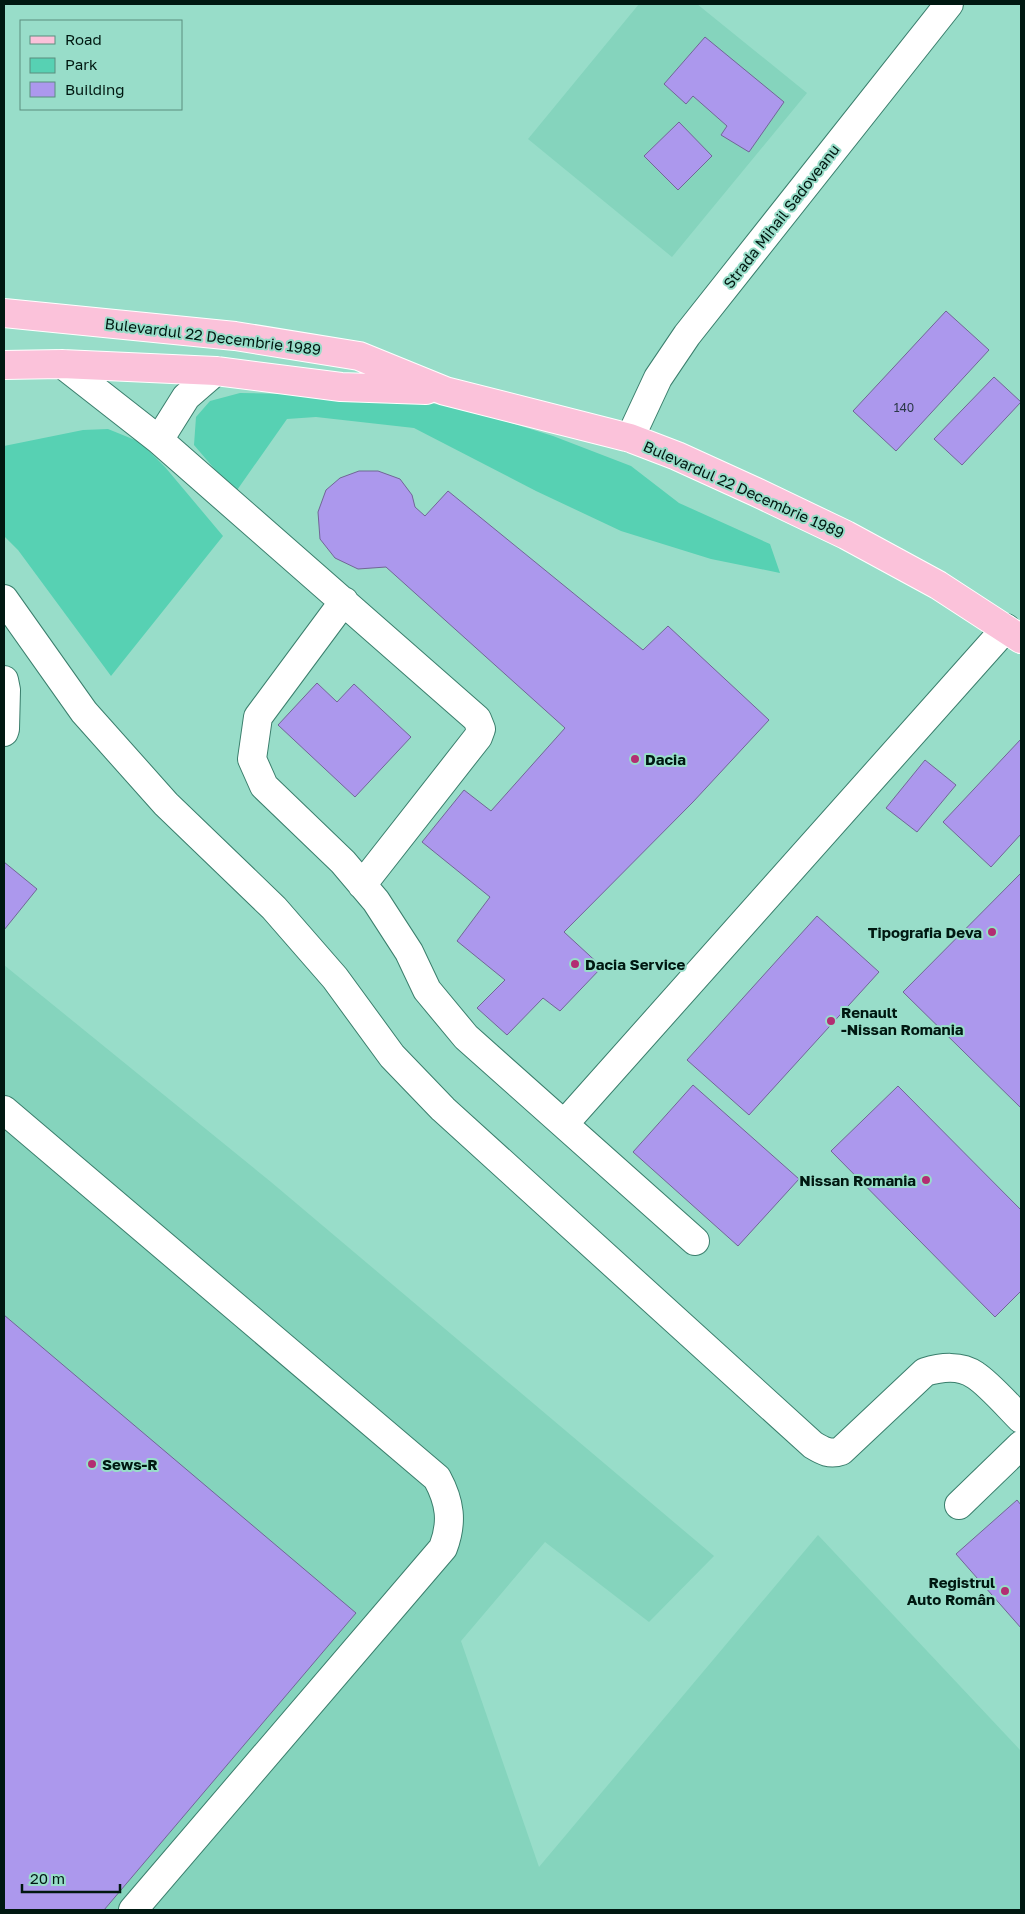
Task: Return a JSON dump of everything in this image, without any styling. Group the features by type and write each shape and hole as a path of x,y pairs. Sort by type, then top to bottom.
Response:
{"main road":[{"name":"Bulevardul 22 Decembrie 1989","path":"4,313 235,336 297,344 359,356 445,390 630,438 677,456 846,535 938,585 1014,634"},
{"name":"Bulevardul 22 Decembrie 1989","path":"4,365 62,364 216,371 341,387 445,390"}],"street":[{"name":"Strada Mihail Sadoveanu","path":"630,438 658,378 687,335 949,4"},
{"path":"62,364 159,440 477,719 481,729 478,738 362,885"},
{"path":"159,440 186,397 216,371"},
{"path":"4,600 84,712 166,804 274,908 335,978 392,1056 442,1109 813,1445 824,1452 833,1453 841,1451 925,1372 938,1368 952,1367 974,1374 1021,1419"},
{"path":"344,601 258,717 252,759 264,786 343,862 376,901 409,952 427,990 466,1037 565,1123 694,1241"},
{"path":"565,1123 1014,634"},
{"path":"4,680 6,690 4,732"},
{"path":"4,1110 438,1478 446,1494 449,1511 447,1536 443,1548 133,1910"},
{"path":"960,1505 1021,1446"}],"shaded area":[{"path":"639,4 697,4 807,93 672,257 528,139"},
{"path":"4,965 271,1182 714,1556 649,1622 545,1542 461,1641 539,1867 818,1535 1021,1751 1021,1910 4,1910"}],"green space":[{"path":"240,393 327,395 457,406 553,436 631,466 679,503 770,544 780,573 711,559 621,531 536,491 414,428 316,417 287,419 235,493 194,445 196,417 210,401"},
{"path":"108,429 140,442 165,467 223,536 111,676 18,550 4,536 4,446 83,430"}],"building":[{"path":"705,37 784,102 749,152 721,135 727,126 693,96 686,104 664,84"},
{"path":"679,122 712,156 678,190 644,156"},
{"path":"946,311 989,350 896,451 853,411"},
{"path":"994,377 1021,402 962,465 934,439"},
{"name":"Dacia","path":"359,471 378,471 400,479 412,495 415,507 425,516 448,491 643,650 668,626 769,720 693,802 564,932 602,967 560,1011 543,998 507,1035 477,1008 505,980 457,941 490,897 422,842 464,790 491,811 565,728 386,567 358,569 335,558 320,539 318,512 326,490 340,478"},
{"path":"317,683 337,702 354,684 411,737 355,797 278,725"},
{"path":"1021,739 1021,834 991,867 943,822"},
{"path":"925,760 956,785 917,832 886,808"},
{"path":"4,862 37,889 4,930"},
{"name":"Tipografia Deva","path":"1021,873 1021,1108 903,992"},
{"path":"817,916 879,972 749,1115 687,1060"},
{"path":"693,1085 799,1179 738,1246 633,1152"},
{"name":"Nissan Romania","path":"898,1086 1021,1210 1021,1291 995,1317 831,1151"},
{"name":"Sews-R","path":"4,1315 356,1613 104,1910 4,1910"},
{"name":"Registrul Auto Român","path":"1017,1500 1021,1505 1021,1628 956,1554"}],"place":[{"name":"Dacia","path":"635,759"},
{"name":"Tipografia Deva","path":"992,932"},
{"name":"Dacia Service","path":"575,964"},
{"name":"Renault -Nissan Romania","path":"831,1021"},
{"name":"Nissan Romania","path":"926,1180"},
{"name":"Sews-R","path":"92,1464"},
{"name":"Registrul Auto Român","path":"1005,1591"}]}
